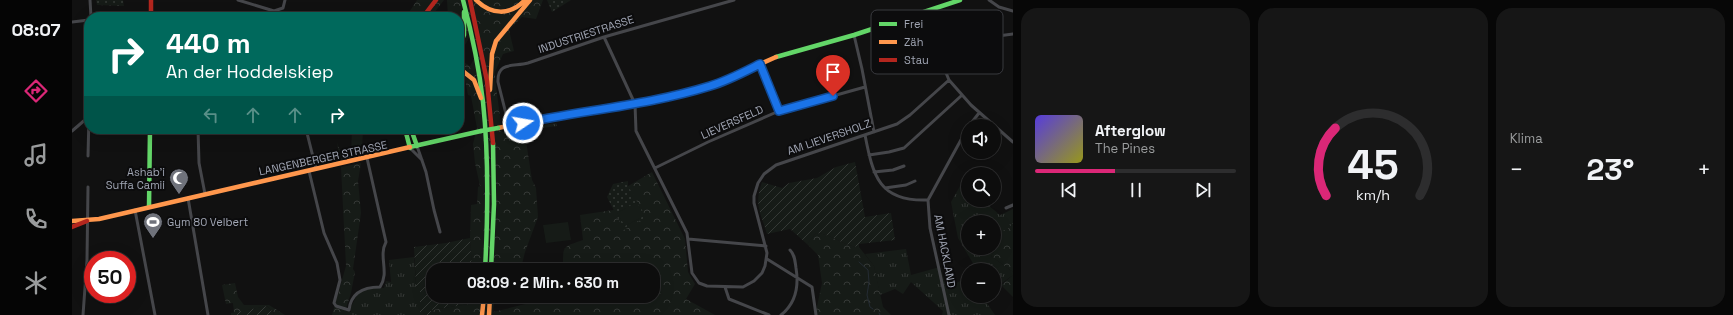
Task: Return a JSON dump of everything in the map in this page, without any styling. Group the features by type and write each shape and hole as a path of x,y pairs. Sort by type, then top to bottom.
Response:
{"main road":[{"path":"151,12 152,0"},
{"path":"427,12 436,0"},
{"path":"462,0 463,12"},
{"path":"462,0 475,46 484,101 489,184 485,263"},
{"path":"470,0 485,69 493,131 495,183 491,263"},
{"path":"476,0 488,10 502,13 513,10 525,0"},
{"path":"489,92 492,84 491,58 497,40 502,32 524,9 530,0"},
{"name":"LANGENBERGER STRASSE","path":"930,10 960,0"},
{"name":"LANGENBERGER STRASSE","path":"72,221 87,221 498,128 561,115 635,104 709,87 788,53 871,29"},
{"path":"464,71 474,80 479,96 484,101"},
{"path":"149,207 150,134"},
{"path":"406,134 410,148"},
{"path":"413,134 417,146"},
{"path":"72,227 87,221"},
{"path":"482,315 483,303"},
{"path":"489,315 490,303"}],"street":[{"path":"90,0 91,12"},
{"path":"238,0 274,11 282,8 285,0"},
{"name":"INDUSTRIESTRASSE","path":"509,126 498,82 498,76 503,68 528,63 604,37 734,0"},
{"path":"989,0 999,7 1013,11"},
{"path":"72,22 84,21"},
{"path":"1003,35 1013,34"},
{"path":"854,35 874,132"},
{"path":"604,37 635,104 636,131 688,239 692,272 697,282 706,286 743,287 754,281 762,273 767,259 812,287 816,315"},
{"path":"760,64 779,111"},
{"path":"946,74 961,96 1013,142"},
{"name":"AM LIEVERSHOLZ","path":"767,259 763,232 754,200 758,183 767,170 776,165 897,124 906,118 949,80"},
{"name":"LIEVERSFELD","path":"655,168 708,142 779,111 865,87"},
{"path":"869,155 904,148 961,96"},
{"name":"AM HACKLAND","path":"974,119 979,113"},
{"path":"72,131 84,121"},
{"path":"88,156 89,134"},
{"path":"198,134 199,163 205,194"},
{"path":"307,134 316,169"},
{"path":"865,135 874,172 886,188 894,195 901,198 928,200"},
{"name":"AM HACKLAND","path":"949,315 934,250 928,200 961,140"},
{"path":"417,146 423,162 440,232"},
{"path":"410,148 423,162"},
{"path":"309,171 322,226 335,255 340,276 339,287 334,303 336,306 349,310 357,292 365,288 380,287 385,275 382,250 386,242 367,158"},
{"path":"874,172 893,170 904,166"},
{"path":"886,188 906,185 915,181"},
{"path":"83,315 86,280 88,187"},
{"path":"188,198 208,315"},
{"path":"1006,208 1013,206"},
{"path":"135,210 155,315"},
{"path":"688,239 766,246"},
{"path":"781,315 789,307 794,298 798,278 793,253 790,250"},
{"path":"725,287 729,299 769,315"}],"green space":[{"path":"96,0 123,0 124,6 97,5"},
{"path":"417,0 444,0 435,12 409,12"},
{"path":"447,0 543,0 536,19 522,17 509,30 514,51 503,54 495,72 502,132 513,130 519,131 520,139 526,141 532,180 536,188 538,217 522,263 472,263 470,238 471,205 477,204 478,187 480,186 473,144 477,128 471,96 468,95 464,80 464,62 470,66 474,59 469,38 464,46 464,12 448,12"},
{"path":"547,0 571,0 552,12"},
{"path":"556,123 557,126 519,131 513,130"},
{"path":"352,134 363,134 362,150 360,155 340,160 337,142 342,158 351,156"},
{"path":"855,162 865,217 891,213 895,240 859,244 859,247 848,245 827,235 816,233 807,244 790,229 767,234 760,214 758,202 762,182 782,188 789,183 817,178 836,167"},
{"path":"361,163 358,181 361,213 353,269 355,272 351,293 345,311 351,312 351,315 332,315 346,266 341,167"},
{"path":"652,172 685,239 688,272 695,284 686,299 715,315 431,315 431,310 469,303 494,303 493,312 530,303 660,303 660,263 563,263 564,250 571,244 583,240 580,215 620,209 623,189"},
{"path":"628,181 628,186 646,217 624,230 607,197 613,184"},
{"path":"961,185 961,207 990,207 1000,215 961,215 961,243 958,238 951,202"},
{"path":"637,202 644,216 625,226 617,213"},
{"path":"1013,209 1013,224 1001,240 1000,215"},
{"path":"568,222 571,240 546,243 543,225"},
{"path":"1013,224 1013,272 991,256 1001,255 1001,230 1007,230"},
{"path":"816,233 827,235 848,245 859,247 874,266 883,307 891,315 817,315 816,311 822,283 818,255 807,244"},
{"path":"470,238 472,263 426,263 426,303 469,304 431,310 431,315 420,315 420,291 416,286 414,247"},
{"path":"906,249 911,275 940,267 947,289 961,280 961,303 987,303 995,315 942,315 943,311 911,282 903,294 895,289 880,295 874,266 865,254"},
{"path":"968,255 992,255 1001,263 973,263"},
{"path":"414,257 416,286 420,290 420,315 351,315 351,307 358,293 371,288 384,288 386,281 391,282 389,260"},
{"path":"1001,263 1013,272 1013,275 1001,284"},
{"path":"1013,275 1013,297 1001,285"},
{"path":"235,283 238,297 244,305 269,305 285,315 274,315 267,306 234,313 233,303 226,304 222,285"},
{"path":"267,306 274,315 231,315 231,313"}],"waterway":[{"path":"859,262 868,270 869,282 867,295 870,307 873,309"}],"traffic: fast":[{"path":"463,0 477,63 485,123 487,186 485,263"},
{"path":"930,10 960,0"},
{"path":"464,12 464,35"},
{"path":"776,57 871,29"},
{"path":"481,131 498,128"},
{"path":"410,147 481,131"},
{"path":"149,207 150,134"},
{"path":"406,134 410,148"},
{"path":"413,134 417,146"},
{"path":"491,263 494,204 493,143"}],"traffic: slow":[{"path":"476,0 488,9 500,12 513,9 525,0"},
{"path":"490,90 492,54 496,41 530,0"},
{"path":"498,128 561,115 635,104 709,87 776,57"},
{"path":"464,72 474,80 481,98"},
{"path":"72,221 99,219 410,147"},
{"path":"482,315 483,303"},
{"path":"489,315 490,303"}],"traffic: jam":[{"path":"151,0 151,12"},
{"path":"427,12 436,0"},
{"path":"470,0 487,81 493,143"},
{"path":"72,227 87,221"}],"place":[{"name":"Ashab'i Suffa Camii","path":"179,195"},
{"name":"Gym 80 Velbert","path":"153,239"}],"route":[{"path":"523,123 561,115 635,104 709,87 760,64 779,111 833,96"}]}
